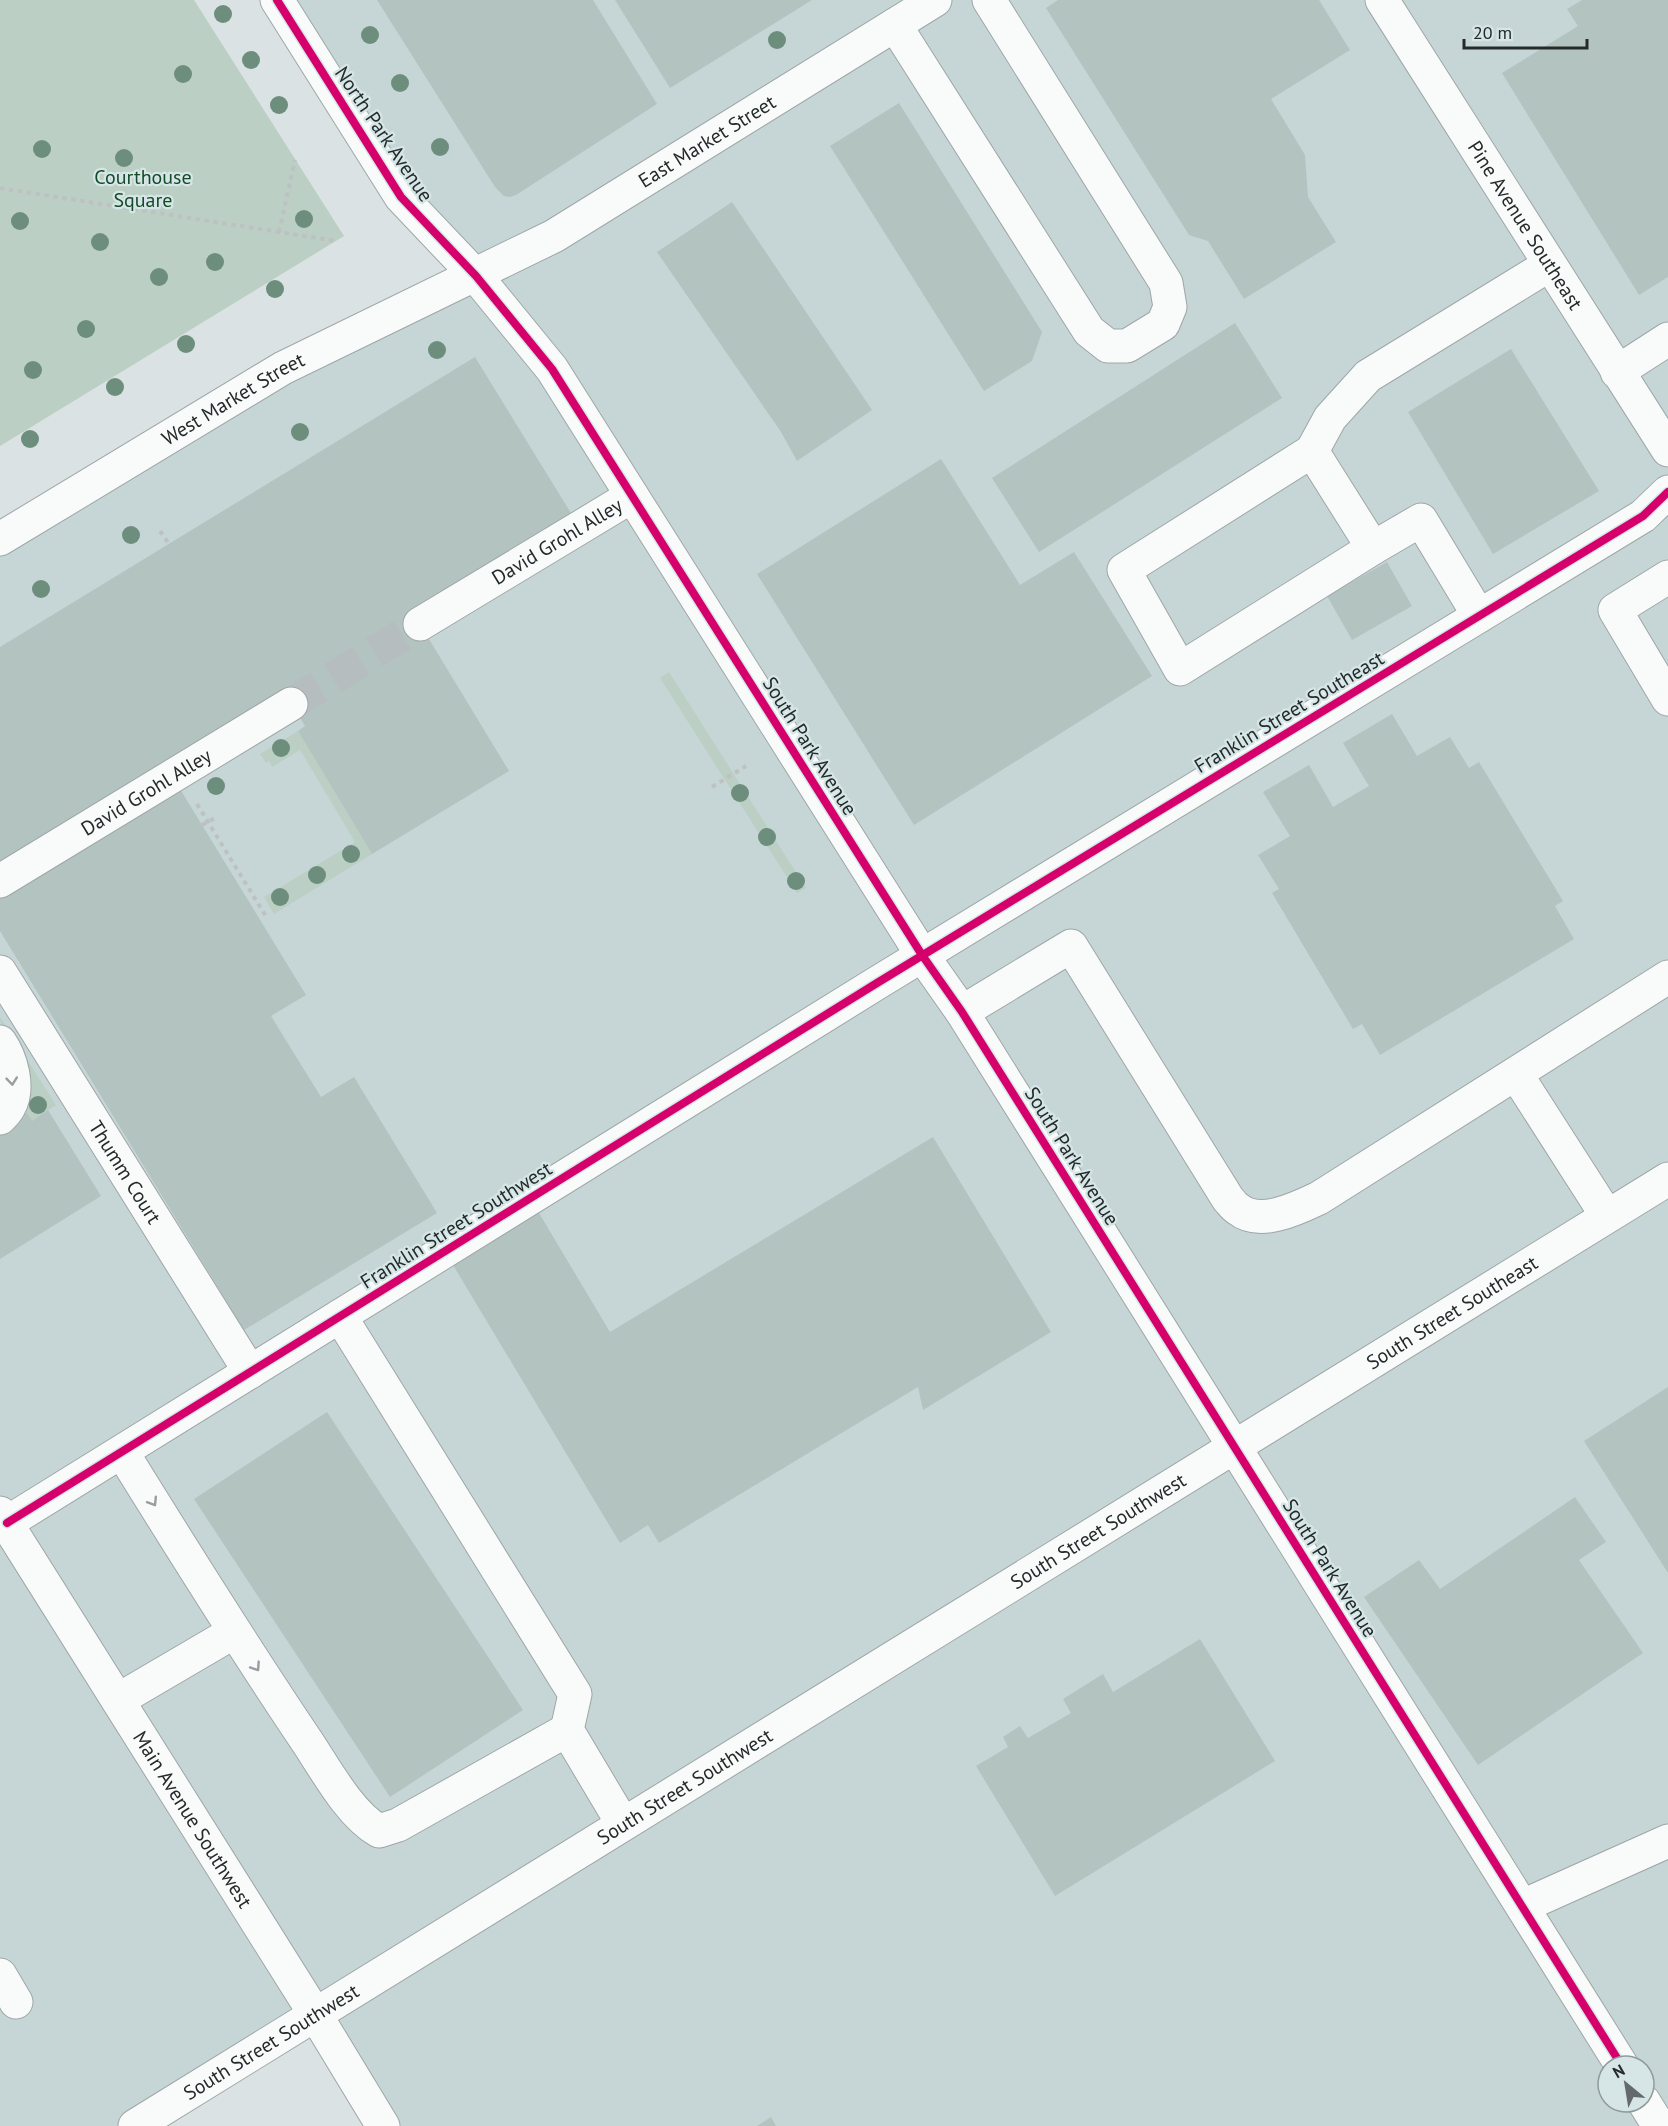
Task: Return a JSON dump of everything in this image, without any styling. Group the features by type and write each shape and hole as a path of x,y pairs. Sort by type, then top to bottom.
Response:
{"street":[{"name":"North Park Avenue","path":"277,0 401,197 476,276"},
{"name":"East Market Street","path":"476,276 554,236 935,0"},
{"path":"895,25 1089,331 1108,346 1127,346 1163,324 1170,307 1166,283 989,0"},
{"name":"Pine Avenue Southeast","path":"1382,0 1668,450"},
{"path":"1479,616 1421,520 1180,669 1124,570 1312,451 1330,418 1368,375 1549,265"},
{"name":"South Park Avenue","path":"476,276 552,369 633,495 922,955 962,1012 1614,2054"},
{"name":"West Market Street","path":"0,539 283,368 476,276"},
{"path":"1617,372 1668,339"},
{"path":"1312,451 1373,548"},
{"name":"Franklin Street Southeast","path":"922,955 1643,516 1668,492"},
{"name":"David Grohl Alley","path":"420,624 633,495"},
{"path":"1668,577 1615,610 1668,699"},
{"name":"David Grohl Alley","path":"0,881 291,704"},
{"path":"962,1012 1071,946 1228,1199 1239,1211 1254,1215 1282,1215 1319,1198 1668,977"},
{"name":"Franklin Street Southwest","path":"2,1521 122,1452 922,955"},
{"name":"Thumm Court","path":"0,972 250,1372"},
{"path":"0,1042 10,1064 14,1088 10,1105 0,1118"},
{"path":"1516,1074 1607,1216"},
{"name":"South Street Southeast","path":"1234,1446 1668,1179"},
{"path":"340,1316 575,1695 567,1730 623,1824"},
{"name":"South Street Southwest","path":"135,2126 1234,1446"},
{"path":"122,1452 234,1632 343,1795 367,1824 379,1831 398,1826 567,1730"},
{"name":"Main Avenue Southwest","path":"2,1521 118,1700 383,2126"},
{"path":"118,1700 234,1632"},
{"path":"1522,1906 1668,1840"}],"path":[{"path":"279,232 295,160"},
{"path":"0,188 336,241"},
{"path":"160,531 169,544"},
{"path":"712,787 746,766"},
{"path":"177,773 267,918"},
{"path":"202,825 215,818"}],"shaded area":[{"path":"277,0 1668,0 1668,2126 384,2126 315,2014 135,2126 0,2126 0,539 475,276"}],"green space":[{"name":"Courthouse Square","path":"0,0 194,0 344,236 0,446"},
{"path":"669,672 806,888 797,893 660,678"},
{"path":"298,731 372,854 274,914 264,897 355,842 300,750 272,767 269,761 266,763 260,754"},
{"path":"0,1017 56,1105 32,1121 24,1116 23,1076 19,1054 2,1027"}],"building":[{"path":"377,0 593,0 657,104 516,195 504,196 495,187"},
{"path":"615,0 812,0 670,88"},
{"path":"1058,0 1319,0 1350,50 1271,99 1305,155 1308,197 1336,242 1244,299 1208,241 1189,235 1046,8"},
{"path":"1582,0 1668,0 1668,277 1639,295 1502,73 1578,26 1567,9"},
{"path":"899,103 1042,332 1032,361 984,391 830,146"},
{"path":"732,202 872,410 797,461 781,432 657,252"},
{"path":"1235,323 1282,398 1039,552 992,478"},
{"path":"1511,349 1599,491 1493,554 1408,412"},
{"path":"475,357 574,518 415,616 509,771 372,854 298,731 305,726 286,694 0,869 0,647"},
{"path":"941,459 1020,585 1074,552 1152,676 914,825 757,574"},
{"path":"1387,562 1412,606 1352,640 1327,596"},
{"path":"1392,714 1417,756 1450,737 1469,768 1479,762 1563,901 1555,906 1574,939 1380,1055 1362,1024 1353,1029 1272,893 1279,889 1258,855 1290,836 1263,792 1309,765 1333,807 1369,786 1343,743"},
{"path":"180,789 306,995 271,1016 321,1097 354,1077 437,1213 244,1330 0,931 0,898"},
{"path":"48,1110 101,1196 0,1259 0,1130 27,1113 32,1121"},
{"path":"933,1137 1051,1332 923,1410 918,1387 659,1543 648,1525 620,1543 447,1255 533,1203 610,1332"},
{"path":"1668,1387 1668,1573 1584,1441"},
{"path":"327,1412 523,1710 390,1797 194,1499"},
{"path":"1575,1497 1606,1542 1579,1560 1643,1653 1478,1765 1364,1597 1419,1560 1440,1589"},
{"path":"1200,1639 1275,1761 1055,1896 976,1766 1008,1747 1003,1737 1020,1726 1028,1738 1071,1713 1063,1699 1103,1674 1113,1692"},
{"path":"771,2117 776,2126 757,2126"}],"tunnel":[{"path":"291,704 420,624"}],"cycle path":[{"path":"277,0 401,197 476,276 552,369 922,955 962,1012 1614,2054"},
{"path":"7,1523 877,983 1643,516 1668,492"}]}
